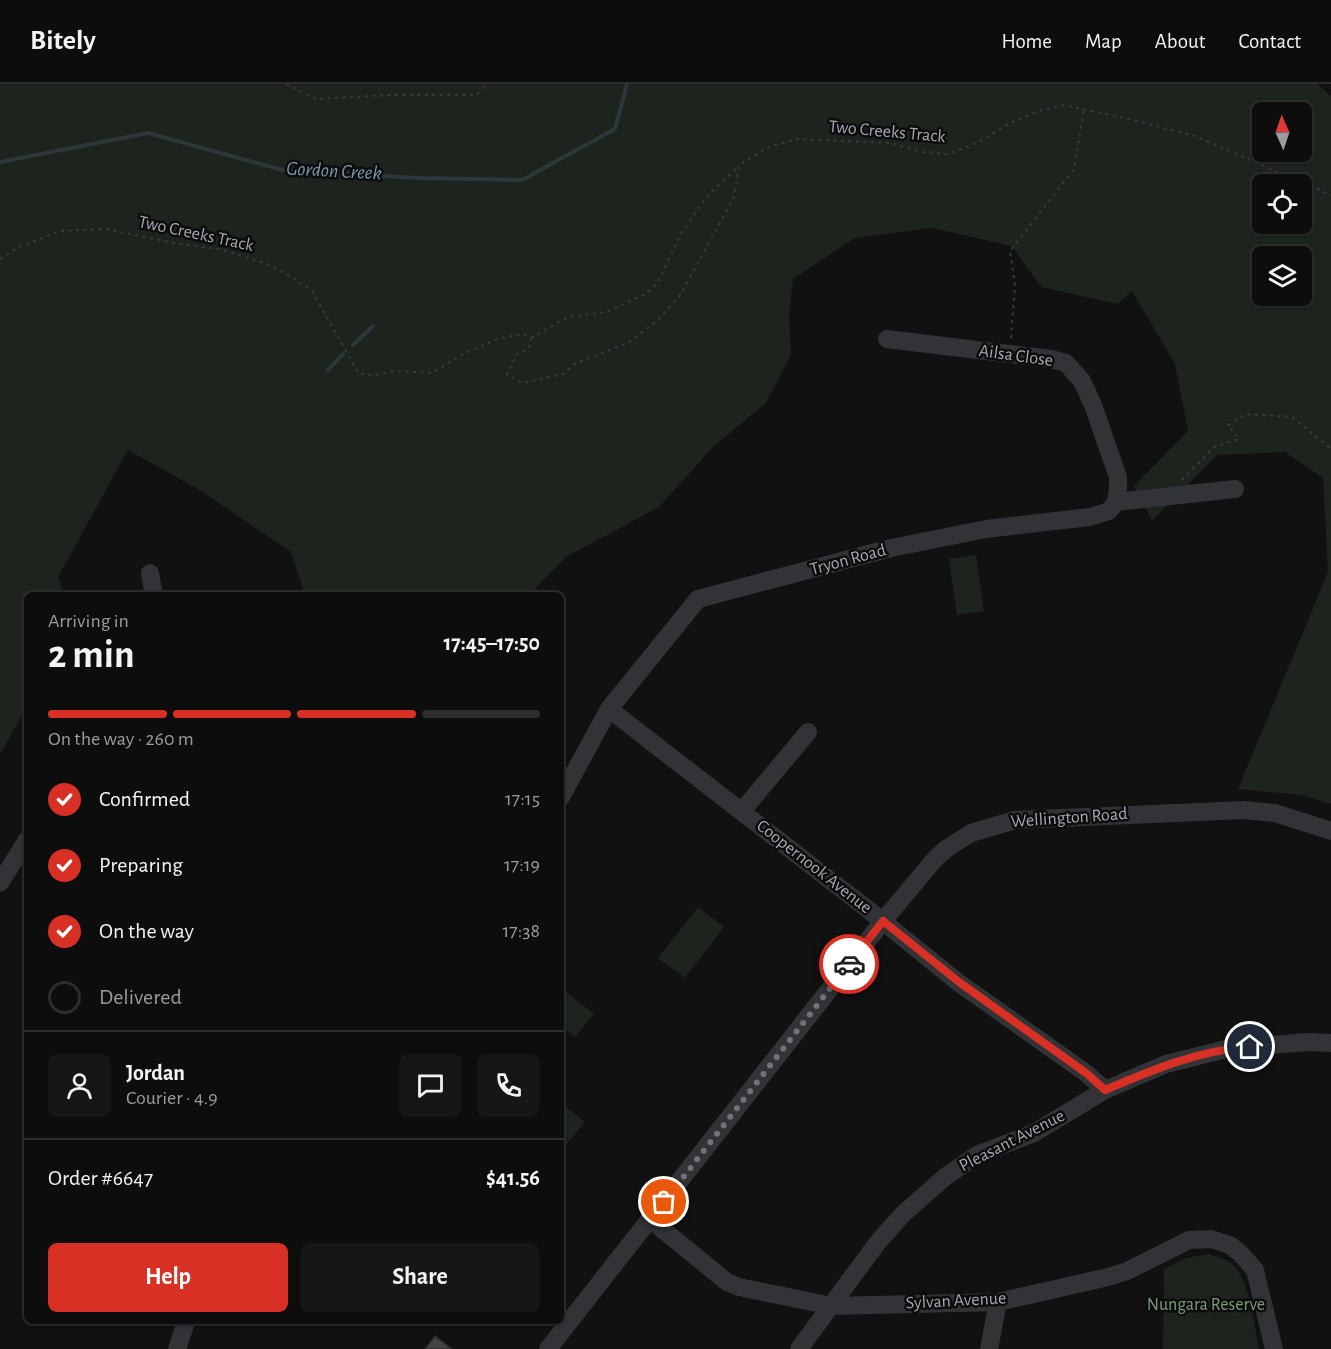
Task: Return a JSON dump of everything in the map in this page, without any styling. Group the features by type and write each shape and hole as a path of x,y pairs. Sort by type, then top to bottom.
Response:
{"street":[{"name":"Ailsa Close","path":"886,339 1010,353 1066,363 1082,381 1093,405 1118,477 1116,502"},
{"name":"Tryon Road","path":"564,792 609,709 698,599 901,546 986,529 1090,517 1109,511 1116,502 1235,489"},
{"path":"150,573 152,592"},
{"name":"Coopernook Avenue","path":"609,709 959,982 1086,1073 1105,1090"},
{"path":"742,811 808,732"},
{"name":"Wellington Road","path":"548,1349 883,921 946,849 971,834 1015,820 1244,810 1275,813 1331,831"},
{"path":"0,884 24,845"},
{"name":"Pleasant Avenue","path":"799,1349 878,1242 903,1214 945,1177 977,1155 1034,1132 1105,1090 1166,1064 1230,1048 1309,1042 1331,1043"},
{"name":"Sylvan Avenue","path":"651,1220 727,1282 739,1287 832,1306 998,1302 1108,1277 1127,1271 1189,1240 1211,1239 1230,1245 1255,1270 1274,1349"},
{"path":"989,1349 998,1302"},
{"path":"177,1349 185,1324"}],"path":[{"path":"287,84 316,99 477,94 486,84"},
{"name":"Two Creeks Track","path":"0,259 19,247 60,231 106,229 235,254 267,264 312,291 358,374 374,375 397,371 432,373 461,355 497,339 522,334 531,338 568,316 607,312 646,294 658,282 681,234 706,197 740,165 769,147 796,139 890,143 922,152 948,154 979,142 1008,124 1042,110 1064,105 1195,136 1331,195"},
{"path":"1010,353 1015,285 1010,251 1074,170 1084,108"},
{"path":"531,338 529,348 516,355 514,362 508,368 507,375 523,383 563,374 576,363 628,344 658,320 681,294 734,197 740,165"},
{"path":"1166,497 1214,447 1239,439 1228,425 1245,414 1292,417 1331,449"}],"green space":[{"path":"0,84 1317,84 1331,96 1331,804 1301,795 1238,789 1328,572 1323,478 1285,452 1217,455 1152,521 1134,486 1188,431 1175,364 1132,291 1118,304 1041,287 1012,246 932,228 855,238 793,279 789,314 791,355 766,403 714,446 659,507 566,557 532,592 304,592 291,552 198,489 128,450 58,577 63,592 24,592 24,712 0,754"},
{"path":"976,555 984,611 957,615 949,559"},
{"path":"698,907 724,927 685,978 658,958"},
{"path":"564,990 594,1014 575,1037 564,1028"},
{"path":"564,1105 585,1122 564,1147"},
{"name":"Nungara Reserve","path":"1209,1254 1231,1263 1243,1280 1259,1349 1163,1349 1164,1269 1186,1258"}],"building":[{"path":"435,1336 452,1349 425,1349"}],"waterway":[{"name":"Gordon Creek","path":"0,162 148,133 286,171 420,178 522,180 615,129 627,84"},
{"path":"353,345 373,326"},
{"path":"328,370 343,354"}],"way so far":[{"path":"664,1202 849,964"}],"route":[{"path":"849,964 883,921 959,982 1086,1073 1105,1090 1166,1064 1230,1048 1250,1047"}]}
